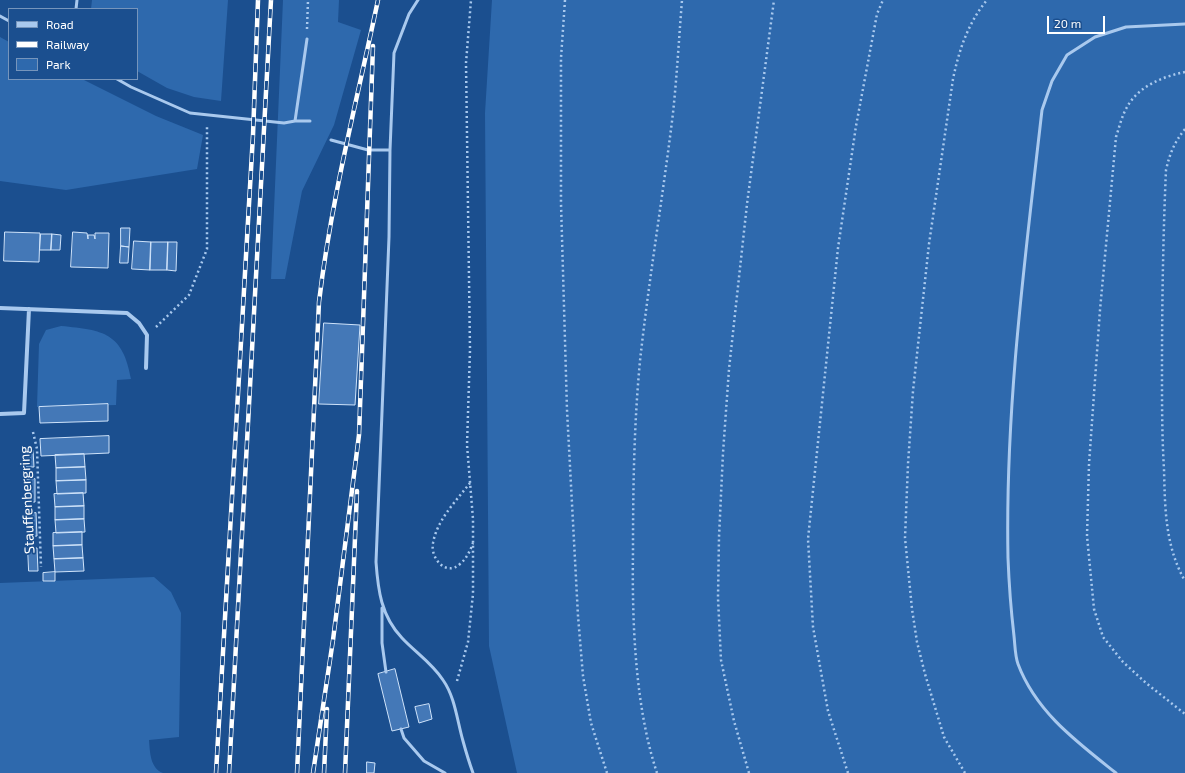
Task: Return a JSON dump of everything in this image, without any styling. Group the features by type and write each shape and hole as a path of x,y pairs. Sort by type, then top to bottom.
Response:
{"street":[{"path":"0,308 127,313 139,323 147,335 146,368"},
{"path":"0,414 24,413 29,309"}],"lane":[{"path":"386,672 382,643 382,606 376,562 389,237 390,150 394,53 409,14 418,0"},
{"path":"1116,773 1072,738 1055,722 1040,705 1027,684 1017,662 1009,596 1008,530 1010,439 1016,344 1042,110 1052,81 1068,56 1095,37 1126,27 1185,24"},
{"path":"294,121 307,39"},
{"path":"119,80 131,87 190,113 284,123 294,121 310,121"},
{"path":"331,140 368,150 390,150"},
{"path":"382,606 390,623 401,638 434,668 444,680 451,696 473,773"},
{"path":"400,729 404,738 424,761 445,773"}],"path":[{"path":"307,39 308,0"},
{"path":"451,696 458,678 468,642 473,594 473,519 467,445 470,350 466,63 471,0"},
{"path":"564,0 561,58 561,203 566,410 576,592 583,676 591,722 608,773"},
{"path":"656,773 640,700 635,641 632,580 635,441 640,363 673,112 682,0"},
{"path":"749,773 734,721 721,660 718,598 719,537 722,453 729,369 746,204 774,0"},
{"path":"848,773 828,711 813,627 808,539 838,248 856,126 877,14 883,0"},
{"path":"965,773 944,736 924,674 912,609 905,538 913,391 929,244 953,79 959,53 969,28 981,7 987,0"},
{"path":"1185,72 1169,75 1154,81 1138,93 1125,110 1116,137 1100,310 1089,464 1087,536 1094,610 1104,637 1123,662 1146,683 1185,714"},
{"path":"147,335 189,295 207,249 207,115"},
{"path":"1185,129 1176,140 1170,154 1166,170 1162,324 1162,428 1168,536 1176,562 1185,581"},
{"name":"Stauffenbergring","path":"33,432 37,449 41,567"},
{"path":"470,482 437,527 432,544 434,557 440,565 449,568 459,565 468,555 473,541"}],"green space":[{"path":"92,0 228,0 221,101 194,97 167,88 138,72 138,8 91,8"},
{"path":"283,0 339,0 338,22 361,30 334,125 302,191 285,279 271,279"},
{"path":"492,0 1185,0 1185,773 517,773 489,646 485,113"},
{"path":"0,37 8,41 8,80 84,80 156,116 203,135 197,169 66,190 0,181"},
{"path":"61,326 100,332 117,343 123,352 131,379 117,380 116,405 37,407 39,344 46,330"},
{"path":"154,577 171,592 181,613 179,737 149,740 150,754 153,764 163,773 0,773 0,583"}],"building":[{"path":"121,228 130,228 129,247 121,246"},
{"path":"5,232 40,233 39,262 4,261"},
{"path":"73,232 87,233 88,239 88,235 94,235 95,239 95,233 109,233 108,268 71,267"},
{"path":"41,234 52,234 51,250 40,250"},
{"path":"52,234 61,235 60,250 51,250"},
{"path":"134,241 151,242 150,270 132,269"},
{"path":"151,242 168,242 167,270 150,270"},
{"path":"168,242 177,242 176,271 167,270"},
{"path":"121,246 129,247 128,263 120,263"},
{"path":"324,323 360,325 355,405 319,404"},
{"path":"108,404 108,421 40,423 39,407"},
{"path":"109,436 109,453 41,456 40,439"},
{"path":"25,450 33,450 34,467 25,467"},
{"path":"84,454 85,467 56,468 55,455"},
{"path":"85,467 86,480 56,481 56,468"},
{"path":"35,479 35,502 27,502 26,480"},
{"path":"86,480 86,493 57,494 56,481"},
{"path":"83,493 84,506 55,507 54,494"},
{"path":"84,506 84,519 55,520 55,507"},
{"path":"36,513 37,536 28,537 27,514"},
{"path":"84,519 85,532 56,533 55,520"},
{"path":"82,532 82,545 53,546 53,533"},
{"path":"82,545 83,558 54,559 53,546"},
{"path":"28,548 37,548 38,571 29,571"},
{"path":"83,558 84,571 55,572 54,559"},
{"path":"55,572 55,581 43,581 43,573"},
{"path":"395,669 409,727 392,731 378,674"},
{"path":"429,704 432,719 419,723 415,707"},
{"path":"367,762 375,763 374,773 367,773"}],"railway":[{"path":"216,773 253,135 258,0"},
{"path":"229,773 271,0"},
{"path":"297,773 319,302 337,188 378,0"},
{"path":"313,773 333,640 359,435 373,46"},
{"path":"345,773 357,491"},
{"path":"324,773 327,709"}]}
